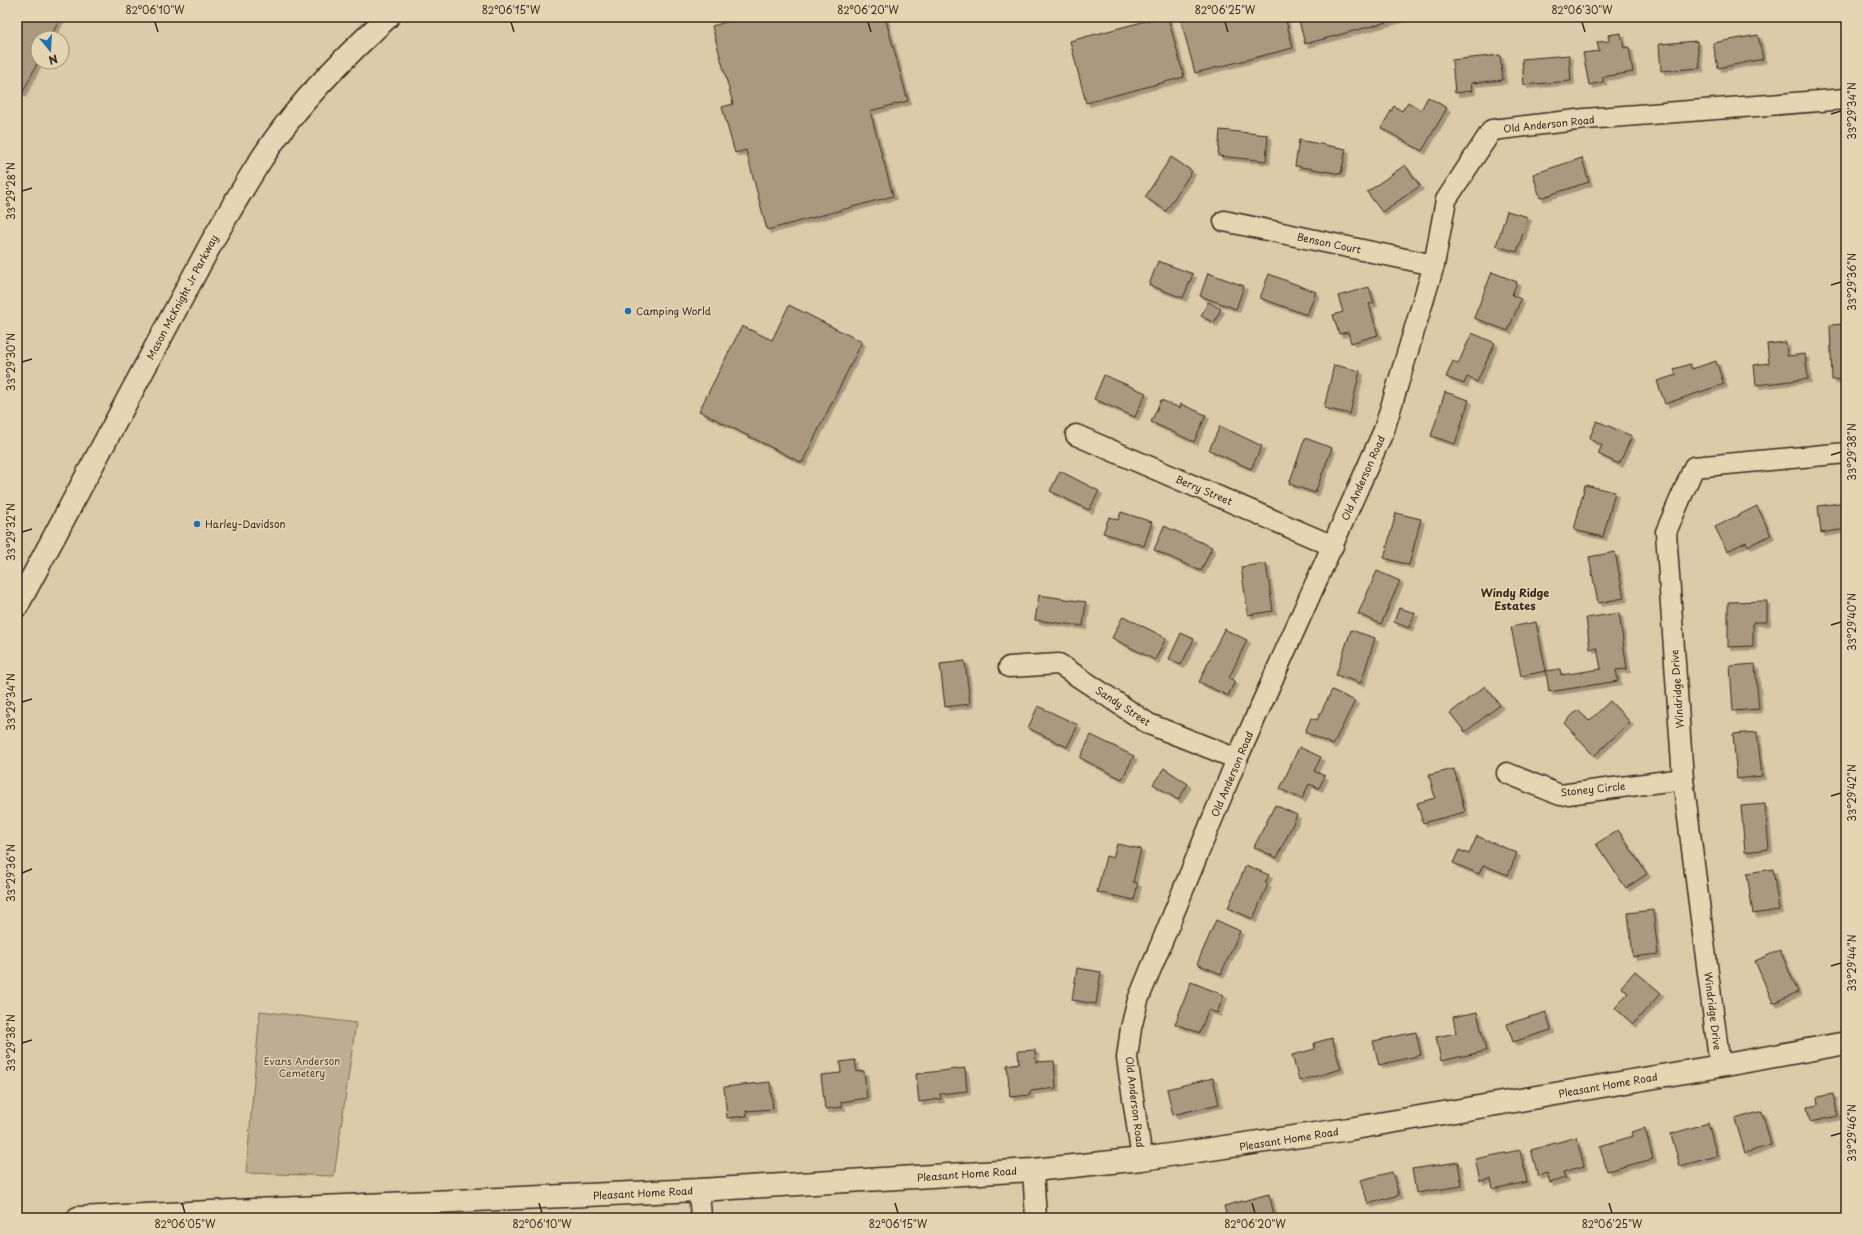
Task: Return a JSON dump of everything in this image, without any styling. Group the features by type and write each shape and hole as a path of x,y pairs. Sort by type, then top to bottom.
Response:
{"street":[{"name":"Mason McKnight Jr Parkway","path":"17,606 214,238 249,178 287,122 318,87 388,17"},
{"name":"Old Anderson Road","path":"1142,1159 1127,1058 1130,1028 1138,1000 1237,759 1384,430 1434,265 1446,200 1492,130 1593,119 1846,99"},
{"name":"Benson Court","path":"1224,222 1434,265"},
{"name":"Berry Street","path":"1076,434 1333,546"},
{"name":"Windridge Drive","path":"1720,1066 1683,779 1666,532 1694,467 1846,454"},
{"name":"Sandy Street","path":"1009,666 1058,664 1149,724 1237,759"},
{"name":"Stoney Circle","path":"1507,773 1560,794 1683,779"},
{"name":"Pleasant Home Road","path":"78,1218 699,1190 1033,1170 1142,1159 1349,1129 1846,1043"},
{"path":"1033,1170 1036,1218"},
{"path":"699,1190 701,1218"}],"green space":[{"name":"Evans Anderson Cemetery","path":"260,1011 356,1023 334,1176 246,1173"}],"building":[{"path":"17,17 61,17 54,30 30,30 30,70 34,70 22,94 17,91"},
{"path":"744,17 885,17 908,101 870,111 893,196 767,230 746,150 735,153 722,107 733,104 712,26"},
{"path":"1161,17 1168,17 1184,77 1086,103 1070,41"},
{"path":"1180,17 1285,17 1293,48 1195,73"},
{"path":"1298,17 1402,17 1402,18 1305,44"},
{"path":"1842,17 1846,17 1845,36"},
{"path":"1621,33 1624,48 1629,47 1633,72 1603,77 1603,82 1589,85 1583,53 1599,51 1597,42 1609,41 1608,35"},
{"path":"1758,35 1763,59 1718,68 1713,43"},
{"path":"1697,41 1700,68 1661,71 1659,44"},
{"path":"1500,55 1503,80 1471,83 1472,91 1455,93 1452,60"},
{"path":"1569,55 1571,81 1524,85 1522,59"},
{"path":"1428,97 1447,108 1422,151 1381,128 1394,106 1402,111 1408,102 1421,110"},
{"path":"1220,130 1268,135 1266,161 1218,156"},
{"path":"1299,140 1346,149 1341,174 1295,166"},
{"path":"1171,157 1192,171 1166,211 1145,197"},
{"path":"1582,158 1589,182 1540,198 1533,174"},
{"path":"1405,165 1420,186 1382,212 1367,192"},
{"path":"1507,211 1528,217 1517,252 1496,246"},
{"path":"1158,261 1193,274 1183,298 1149,285"},
{"path":"1492,272 1517,282 1512,295 1521,299 1508,331 1474,318"},
{"path":"1208,273 1244,286 1236,309 1200,296"},
{"path":"1269,274 1316,292 1307,315 1260,298"},
{"path":"1369,287 1374,303 1369,304 1378,335 1351,343 1348,332 1339,334 1333,315 1343,312 1338,296"},
{"path":"1208,302 1221,309 1214,323 1201,316"},
{"path":"789,305 862,342 802,463 699,411 742,326 772,340"},
{"path":"1846,324 1846,379 1832,380 1830,325"},
{"path":"1472,333 1495,343 1477,382 1467,377 1464,384 1446,377 1453,361 1458,364"},
{"path":"1786,342 1787,356 1805,354 1808,379 1756,385 1754,365 1769,363 1767,344"},
{"path":"1716,361 1724,384 1665,404 1657,381 1676,375 1674,369 1690,364 1692,369"},
{"path":"1334,365 1360,371 1350,414 1324,408"},
{"path":"1104,375 1146,393 1135,417 1094,399"},
{"path":"1445,392 1469,400 1455,444 1431,436"},
{"path":"1161,400 1180,408 1181,404 1206,415 1194,442 1151,422"},
{"path":"1597,421 1632,436 1619,464 1598,454 1602,445 1589,439"},
{"path":"1220,426 1262,446 1251,469 1209,450"},
{"path":"1305,438 1332,448 1315,493 1289,484"},
{"path":"1060,471 1099,491 1089,510 1050,491"},
{"path":"1585,485 1615,492 1603,537 1574,530"},
{"path":"1846,502 1846,529 1821,533 1818,506"},
{"path":"1757,506 1771,535 1748,546 1746,542 1727,551 1715,527"},
{"path":"1121,512 1152,522 1144,546 1103,533 1109,517 1118,520"},
{"path":"1396,513 1421,519 1409,565 1384,558"},
{"path":"1164,526 1212,547 1201,571 1154,550"},
{"path":"1615,552 1624,598 1598,603 1589,557"},
{"path":"1266,563 1273,611 1248,615 1241,567"},
{"path":"1377,571 1400,581 1381,624 1358,614"},
{"path":"1039,595 1086,602 1083,626 1035,620"},
{"path":"1767,601 1767,622 1753,622 1753,646 1728,647 1728,602"},
{"path":"1399,608 1415,613 1409,628 1394,622"},
{"path":"1619,613 1627,669 1616,670 1618,681 1549,692 1546,671 1560,669 1561,675 1601,669 1597,648 1590,649 1586,618"},
{"path":"1123,616 1166,638 1155,660 1112,638"},
{"path":"1536,622 1546,671 1521,676 1511,627"},
{"path":"1224,629 1247,640 1229,678 1235,681 1228,696 1199,682"},
{"path":"1351,630 1375,638 1361,683 1336,675"},
{"path":"1181,633 1194,639 1181,665 1169,659"},
{"path":"965,661 970,704 945,707 940,664"},
{"path":"1755,664 1759,709 1733,711 1730,666"},
{"path":"1485,686 1500,705 1465,732 1450,713"},
{"path":"1332,690 1355,701 1333,745 1305,732 1311,718 1317,720"},
{"path":"1610,701 1630,722 1594,756 1564,723 1578,710 1589,721"},
{"path":"1038,706 1078,725 1067,747 1028,728"},
{"path":"1757,732 1762,776 1737,779 1733,734"},
{"path":"1091,735 1134,756 1122,779 1080,758"},
{"path":"1299,747 1321,757 1314,771 1325,776 1319,788 1309,784 1302,799 1280,789"},
{"path":"1164,768 1188,784 1178,800 1153,784"},
{"path":"1454,769 1465,812 1423,823 1417,803 1435,798 1429,775"},
{"path":"1765,804 1769,849 1745,852 1741,806"},
{"path":"1275,805 1297,815 1277,858 1254,847"},
{"path":"1618,830 1647,874 1626,888 1596,844"},
{"path":"1477,836 1517,853 1508,875 1483,865 1479,874 1453,863 1459,850 1469,854"},
{"path":"1117,844 1141,849 1133,882 1138,883 1134,900 1097,892 1106,856 1113,858"},
{"path":"1246,865 1269,875 1265,883 1268,884 1253,919 1228,908"},
{"path":"1773,869 1779,910 1753,914 1747,873"},
{"path":"1653,910 1658,954 1633,957 1628,913"},
{"path":"1216,920 1240,931 1221,974 1197,964"},
{"path":"1780,950 1798,992 1773,1003 1755,961"},
{"path":"1077,968 1101,972 1096,1004 1072,1000"},
{"path":"1635,971 1661,993 1633,1024 1615,1008 1628,993 1621,987"},
{"path":"1191,982 1224,995 1217,1013 1208,1010 1200,1033 1175,1024"},
{"path":"1477,1012 1486,1051 1441,1061 1436,1037 1456,1033 1453,1017"},
{"path":"1546,1012 1551,1030 1513,1042 1507,1024"},
{"path":"1416,1032 1421,1055 1379,1065 1373,1041"},
{"path":"1332,1038 1341,1069 1299,1081 1292,1055 1315,1049 1314,1043"},
{"path":"1035,1050 1036,1062 1054,1061 1056,1088 1030,1091 1030,1095 1010,1097 1007,1065 1019,1063 1018,1051"},
{"path":"855,1060 857,1072 864,1071 867,1098 841,1102 842,1107 825,1109 821,1075 841,1073 840,1062"},
{"path":"965,1068 967,1091 940,1094 941,1099 919,1102 916,1074"},
{"path":"1213,1078 1219,1104 1173,1115 1167,1089"},
{"path":"770,1082 773,1109 746,1111 747,1116 727,1118 724,1087"},
{"path":"1833,1094 1838,1116 1810,1122 1807,1107 1818,1105 1817,1097"},
{"path":"1762,1111 1771,1145 1745,1153 1735,1119"},
{"path":"1708,1123 1717,1156 1680,1166 1671,1134"},
{"path":"1645,1128 1653,1159 1607,1171 1600,1146 1633,1136 1632,1132"},
{"path":"1576,1137 1584,1166 1563,1172 1565,1178 1550,1183 1547,1173 1538,1176 1531,1150"},
{"path":"1520,1150 1527,1182 1493,1189 1491,1179 1480,1181 1475,1159"},
{"path":"1458,1162 1462,1186 1416,1193 1412,1169"},
{"path":"1392,1172 1399,1195 1368,1204 1361,1180"},
{"path":"1269,1194 1275,1218 1227,1218 1224,1206"}],"place":[{"name":"Camping World","path":"628,311"},
{"name":"Harley-Davidson","path":"197,524"}],"district":[{"name":"Windy Ridge Estates","path":"1515,599"}]}
